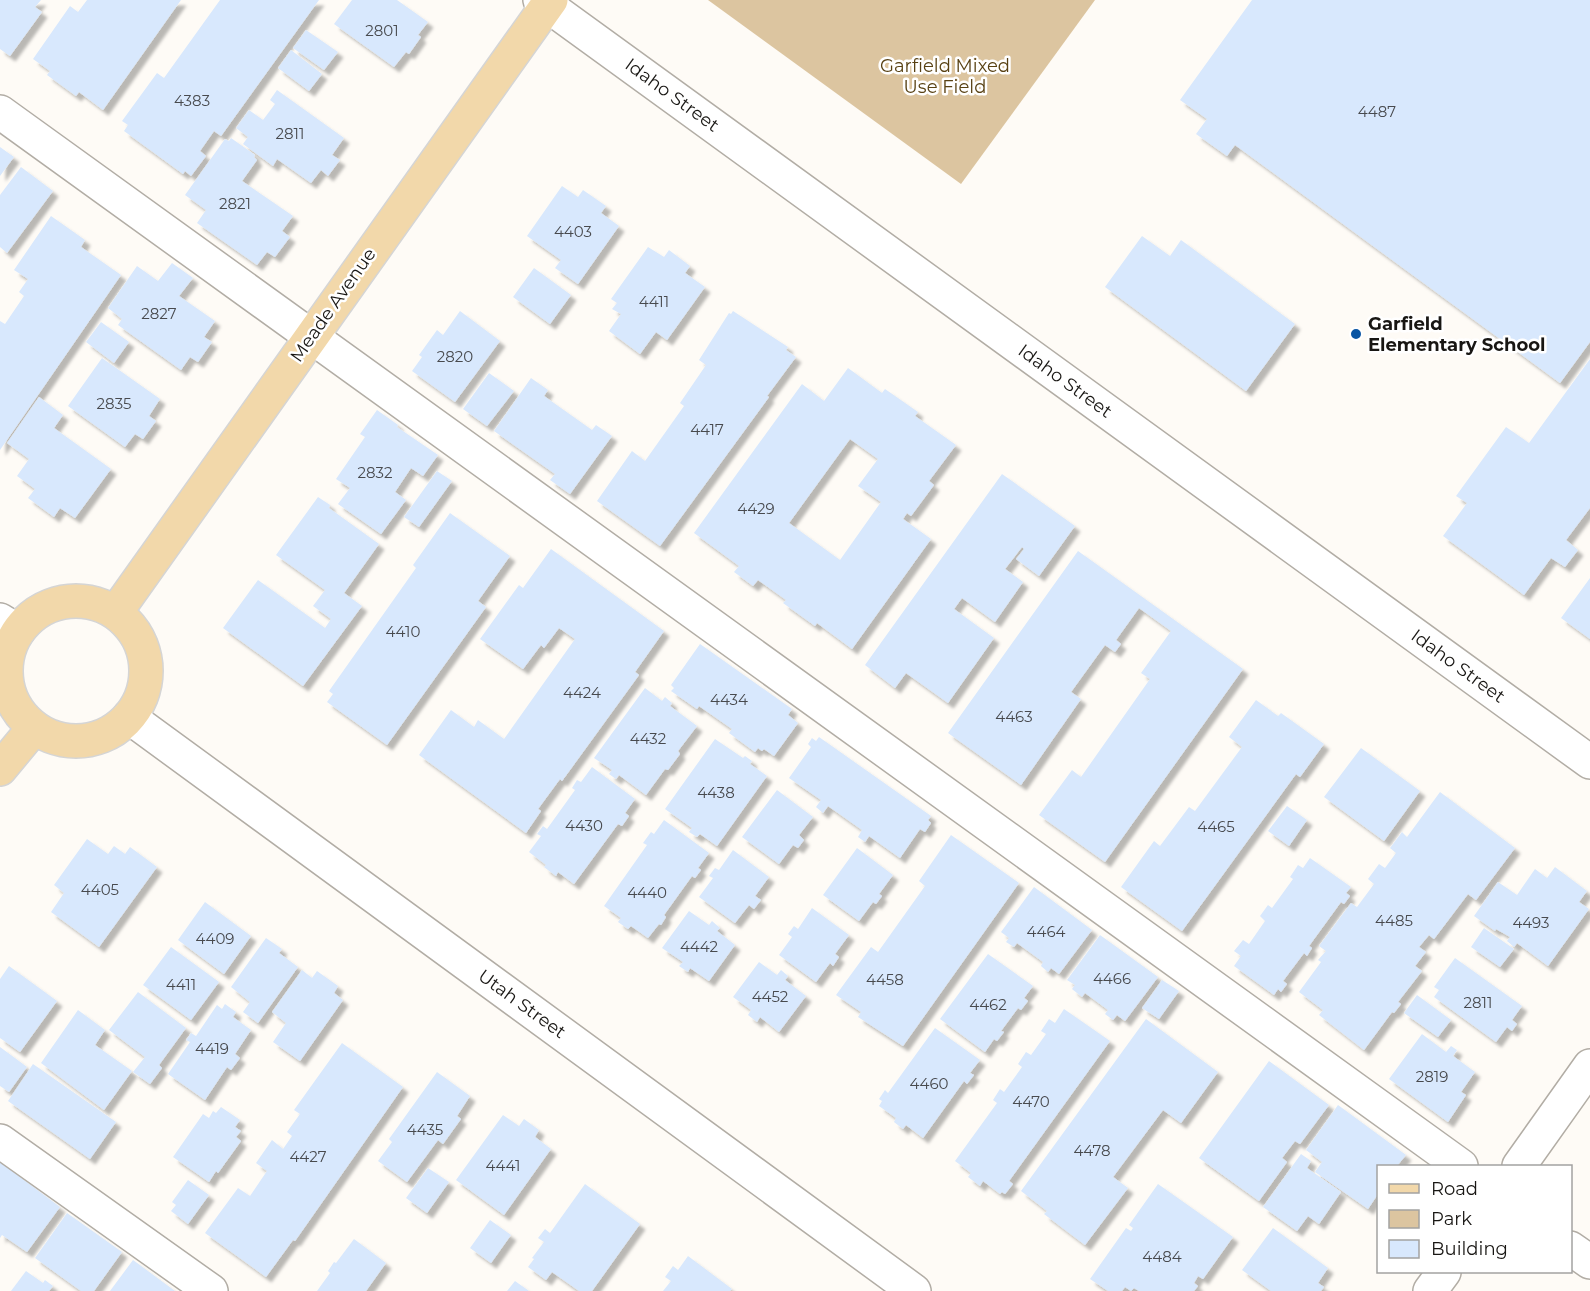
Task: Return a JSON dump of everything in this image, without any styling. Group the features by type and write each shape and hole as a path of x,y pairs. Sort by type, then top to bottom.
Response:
{"main road":[{"name":"Meade Avenue","path":"116,612 546,2"},
{"path":"81,600 100,604 116,612 131,625 141,643 146,662 146,682 140,701 129,717 113,731 94,739 73,741 52,737 34,728 11,700 5,664 9,647 9,626 30,617 45,607 63,601 81,600"},
{"path":"0,769 34,728"}],"street":[{"name":"Idaho Street","path":"546,2 1590,762"},
{"path":"0,112 1458,1165"},
{"name":"Utah Street","path":"129,717 914,1291"},
{"path":"1520,1165 1590,1066"},
{"path":"0,1141 211,1291"},
{"path":"1572,1250 1590,1263"},
{"path":"1430,1291 1443,1273"}],"green space":[{"name":"Garfield Mixed Use Field","path":"708,0 1095,0 961,184"}],"building":[{"path":"0,0 41,0 35,7 42,12 10,56 0,49"},
{"path":"87,0 181,0 103,110 79,92 76,96 47,75 50,71 33,59 70,6 78,12"},
{"path":"220,0 319,0 221,136 214,131 200,151 206,156 191,176 185,171 183,174 124,131 128,125 122,121 157,73 164,78"},
{"path":"352,0 397,0 428,22 418,35 421,37 409,54 406,52 394,67 334,24"},
{"path":"1252,0 1590,0 1590,342 1560,383 1235,145 1227,156 1196,134 1207,119 1180,100"},
{"path":"306,30 338,52 324,70 293,48"},
{"path":"291,50 322,74 309,91 278,68"},
{"path":"277,90 344,138 332,155 340,160 328,176 321,170 311,183 277,159 273,166 243,144 248,137 236,128 249,110 263,120 275,104 270,100"},
{"path":"231,138 255,155 257,160 242,181 293,216 282,231 290,237 275,257 267,252 257,265 197,223 206,210 185,195 225,139 229,141"},
{"path":"0,147 14,157 0,176"},
{"path":"21,167 53,191 7,253 0,247 0,195"},
{"path":"562,186 578,197 583,190 606,206 601,213 619,226 578,284 555,268 561,260 527,236"},
{"path":"51,216 85,240 81,247 121,275 0,450 0,321 5,324 24,296 19,292 28,279 14,270"},
{"path":"1142,236 1170,256 1181,240 1295,324 1246,391 1105,287"},
{"path":"648,247 664,257 669,250 690,266 685,273 705,287 667,340 656,332 640,354 609,331 621,314 612,309 617,303 611,299"},
{"path":"172,263 193,278 179,296 215,321 204,337 212,342 198,362 190,357 181,370 118,325 122,319 108,308 137,266 158,281"},
{"path":"534,268 571,295 550,324 513,297"},
{"path":"460,311 500,341 455,402 412,371 422,357 419,355 437,330 443,335"},
{"path":"733,311 788,347 786,350 796,357 660,546 597,501 632,451 645,461 684,406 680,403 706,365 699,360 729,313"},
{"path":"101,322 129,342 114,363 86,342"},
{"path":"102,358 160,399 149,416 156,421 143,439 135,434 125,447 68,406"},
{"path":"1590,359 1590,508 1566,540 1578,550 1565,567 1551,558 1524,595 1443,536 1467,503 1456,496 1506,427 1529,443"},
{"path":"848,368 882,393 885,389 918,412 915,416 956,445 929,481 934,485 911,516 907,513 903,519 931,539 852,649 817,623 815,626 783,603 786,600 758,580 753,586 734,572 739,566 694,533 802,384 824,401","holes":["850,439 878,459 858,486 881,502 840,560 789,523"]},
{"path":"489,373 514,391 487,426 463,409"},
{"path":"531,378 548,390 544,396 592,430 596,425 612,436 570,494 550,480 555,474 494,431"},
{"path":"39,397 63,415 54,428 111,469 75,518 60,508 54,517 28,498 35,489 17,476 29,459 7,443"},
{"path":"377,410 398,425 397,427 438,455 423,476 411,468 395,492 406,500 381,534 338,504 350,488 336,479 365,437 360,434"},
{"path":"437,471 452,481 419,527 404,517"},
{"path":"1002,474 1075,526 1039,576 1016,559 1024,549 1022,547 1005,569 1023,582 995,622 962,598 954,609 994,638 948,703 906,673 895,688 865,665"},
{"path":"318,497 330,505 329,508 379,544 344,593 362,606 303,686 223,628 258,580 325,628 331,619 313,606 325,590 276,555"},
{"path":"450,513 510,556 478,601 486,607 387,745 327,702 333,694 329,691 416,568 413,565"},
{"path":"551,549 664,631 635,672 639,675 562,781 560,779 538,809 541,811 526,833 419,755 451,710 474,727 478,720 504,739 575,639 559,628 544,648 541,645 523,669 480,639 519,585 523,588"},
{"path":"1078,551 1243,669 1105,862 1039,815 1072,770 1081,777 1150,679 1141,673 1171,631 1139,608 1116,640 1121,644 1115,652 1105,645 1071,692 1081,699 1021,785 948,733"},
{"path":"1590,578 1590,639 1561,618"},
{"path":"700,644 792,709 788,715 798,723 774,756 764,749 762,751 758,748 755,752 729,733 732,729 699,706 697,709 671,691 674,688 671,685"},
{"path":"645,688 662,701 665,697 672,703 670,706 697,726 678,751 680,754 668,770 665,769 646,795 619,775 616,779 609,774 612,770 594,758"},
{"path":"1256,700 1278,716 1281,713 1324,744 1300,777 1296,774 1182,931 1121,887 1154,841 1160,846 1189,807 1195,811 1242,747 1229,737"},
{"path":"819,737 931,816 928,820 931,823 925,832 920,829 900,858 869,836 865,842 858,837 862,830 828,806 823,813 816,807 821,800 789,778 811,747 808,744 812,738 816,741"},
{"path":"715,739 743,758 745,756 752,761 750,764 767,776 717,846 700,834 697,837 689,832 692,828 665,809"},
{"path":"1361,748 1420,791 1384,841 1324,797"},
{"path":"592,767 635,799 625,813 629,816 622,826 618,824 574,884 558,872 556,876 529,852 541,836 537,834 543,826 547,829 575,790 572,788 577,780 581,782"},
{"path":"777,790 813,817 799,835 804,840 798,848 793,845 779,864 742,837"},
{"path":"1440,792 1515,848 1476,900 1468,894 1434,939 1429,935 1419,947 1426,952 1415,966 1422,971 1398,1002 1401,1004 1394,1013 1392,1012 1364,1050 1319,1015 1323,1010 1299,992 1321,962 1318,960 1326,951 1319,946 1351,903 1357,907 1374,884 1368,879 1379,864 1385,868 1396,853 1390,848 1402,832 1407,837"},
{"path":"1287,806 1307,820 1289,846 1268,831"},
{"path":"664,820 709,853 698,868 701,870 695,878 692,876 664,915 666,917 661,925 659,924 648,938 631,926 628,929 618,922 621,918 604,906 647,845 643,843 651,832 654,834"},
{"path":"951,835 1019,883 903,1046 858,1017 861,1012 836,995 871,947 878,952 925,886 919,881"},
{"path":"87,839 108,854 114,846 125,854 130,847 157,867 99,947 51,912 64,893 54,885"},
{"path":"857,848 893,875 879,894 882,896 876,904 873,902 859,921 823,895"},
{"path":"733,850 769,877 755,896 761,900 754,909 749,905 735,923 699,897 713,878 709,876 715,868 719,870"},
{"path":"1310,858 1351,887 1346,893 1350,896 1344,904 1341,902 1309,946 1312,948 1307,956 1304,953 1283,981 1287,984 1281,992 1278,989 1274,995 1234,966 1241,956 1234,951 1243,940 1249,944 1265,921 1260,916 1268,905 1272,908 1293,879 1290,877 1298,865 1303,868"},
{"path":"1555,867 1587,891 1579,902 1589,909 1548,966 1517,943 1514,947 1507,941 1510,937 1496,929 1495,931 1474,916 1498,882 1517,895 1535,869 1547,878"},
{"path":"1034,887 1092,930 1059,974 1051,968 1048,972 1041,966 1043,962 1017,943 1014,947 1006,942 1009,938 1001,932"},
{"path":"205,902 251,936 224,974 178,940"},
{"path":"812,908 849,935 835,954 839,957 833,966 830,963 816,982 779,955 792,937 788,934 794,926 798,929"},
{"path":"689,911 709,925 712,921 720,928 717,931 735,945 709,981 690,968 688,972 679,966 683,962 662,948"},
{"path":"1484,928 1514,949 1500,967 1471,947"},
{"path":"1100,935 1158,977 1125,1021 1117,1015 1113,1020 1105,1014 1108,1010 1085,993 1082,997 1072,989 1075,985 1067,980"},
{"path":"266,938 282,949 279,953 298,967 258,1023 243,1012 250,1002 231,987"},
{"path":"171,947 219,982 191,1020 143,985"},
{"path":"988,954 1033,986 1024,998 1028,1001 1021,1010 1018,1008 1001,1031 1004,1032 997,1041 994,1039 985,1052 940,1019"},
{"path":"1455,958 1522,1006 1512,1020 1517,1024 1512,1031 1507,1027 1496,1042 1434,997 1439,990 1434,987"},
{"path":"759,962 777,975 781,970 788,976 785,980 806,996 779,1032 760,1017 757,1022 748,1015 751,1010 733,997"},
{"path":"9,966 57,1001 20,1052 0,1038 0,979"},
{"path":"302,970 312,978 317,971 338,986 334,993 343,1000 300,1061 273,1042 286,1023 272,1012"},
{"path":"1162,980 1179,991 1159,1019 1142,1008"},
{"path":"138,992 186,1028 159,1065 162,1068 150,1084 133,1072 145,1057 109,1030"},
{"path":"1417,995 1451,1020 1438,1037 1404,1013"},
{"path":"225,1004 236,1012 233,1017 251,1030 235,1054 240,1058 231,1070 227,1067 205,1100 168,1074 190,1042 186,1040 191,1033 196,1036 217,1005 222,1009"},
{"path":"1064,1009 1110,1041 1009,1181 1013,1184 1005,1194 1002,1192 1000,1194 983,1181 980,1186 968,1177 971,1173 955,1161 997,1103 993,1100 1000,1089 1004,1092 1022,1067 1018,1064 1026,1052 1031,1055 1046,1034 1041,1031 1049,1019 1055,1023"},
{"path":"78,1010 105,1030 95,1045 132,1071 104,1110 41,1063"},
{"path":"1146,1019 1218,1072 1181,1123 1163,1110 1113,1177 1128,1188 1085,1245 1044,1214 1047,1211 1021,1191"},
{"path":"935,1028 980,1060 970,1073 974,1075 967,1084 964,1081 923,1138 906,1125 903,1129 894,1122 896,1118 879,1106 882,1101 879,1099 885,1090 888,1093"},
{"path":"1422,1034 1446,1052 1451,1046 1457,1050 1453,1056 1475,1072 1461,1092 1466,1095 1448,1122 1389,1079"},
{"path":"342,1043 403,1087 295,1241 293,1240 266,1277 205,1233 238,1188 250,1196 267,1171 256,1163 272,1140 283,1149 292,1136 287,1132 300,1114 294,1110"},
{"path":"0,1047 27,1067 9,1092 0,1086"},
{"path":"1269,1061 1329,1105 1300,1144 1295,1141 1282,1158 1287,1162 1259,1201 1199,1158"},
{"path":"33,1064 116,1122 90,1159 8,1101"},
{"path":"437,1072 470,1096 457,1116 461,1119 443,1144 438,1140 407,1182 378,1161 392,1142 389,1139"},
{"path":"1338,1105 1406,1155 1398,1165 1377,1165 1377,1196 1368,1209 1315,1172 1322,1162 1306,1150"},
{"path":"221,1107 240,1120 235,1127 241,1131 236,1137 241,1141 209,1182 173,1157 203,1114 209,1118 213,1111 216,1113"},
{"path":"503,1115 519,1126 524,1119 539,1130 535,1137 551,1149 504,1215 456,1180"},
{"path":"1301,1154 1311,1161 1307,1168 1341,1192 1319,1224 1308,1216 1297,1231 1263,1207"},
{"path":"0,1162 60,1207 27,1252 2,1235 0,1238"},
{"path":"428,1168 449,1182 427,1213 406,1198"},
{"path":"188,1180 209,1195 188,1224 171,1211 176,1205 172,1202"},
{"path":"585,1184 640,1224 592,1291 579,1291 552,1272 546,1280 528,1267 544,1242 538,1238 545,1229 550,1233"},
{"path":"1158,1184 1233,1237 1203,1279 1198,1276 1194,1283 1198,1286 1194,1291 1139,1291 1134,1288 1131,1291 1125,1287 1122,1291 1108,1291 1090,1279 1126,1228 1131,1231 1133,1228 1129,1225"},
{"path":"67,1213 122,1252 94,1291 81,1291 35,1258"},
{"path":"490,1220 511,1235 491,1263 470,1248"},
{"path":"1273,1228 1328,1268 1318,1283 1324,1287 1321,1291 1271,1291 1242,1270"},
{"path":"354,1239 386,1263 366,1291 317,1291 330,1273 328,1271 334,1262 336,1263"},
{"path":"688,1256 732,1289 730,1291 663,1291 671,1281 665,1277 673,1266 678,1270"},
{"path":"133,1260 175,1291 110,1291"},
{"path":"26,1271 43,1283 45,1280 53,1286 49,1291 11,1291"},
{"path":"515,1281 529,1291 507,1291"}],"place":[{"name":"Garfield Elementary School","path":"1356,334"}]}
